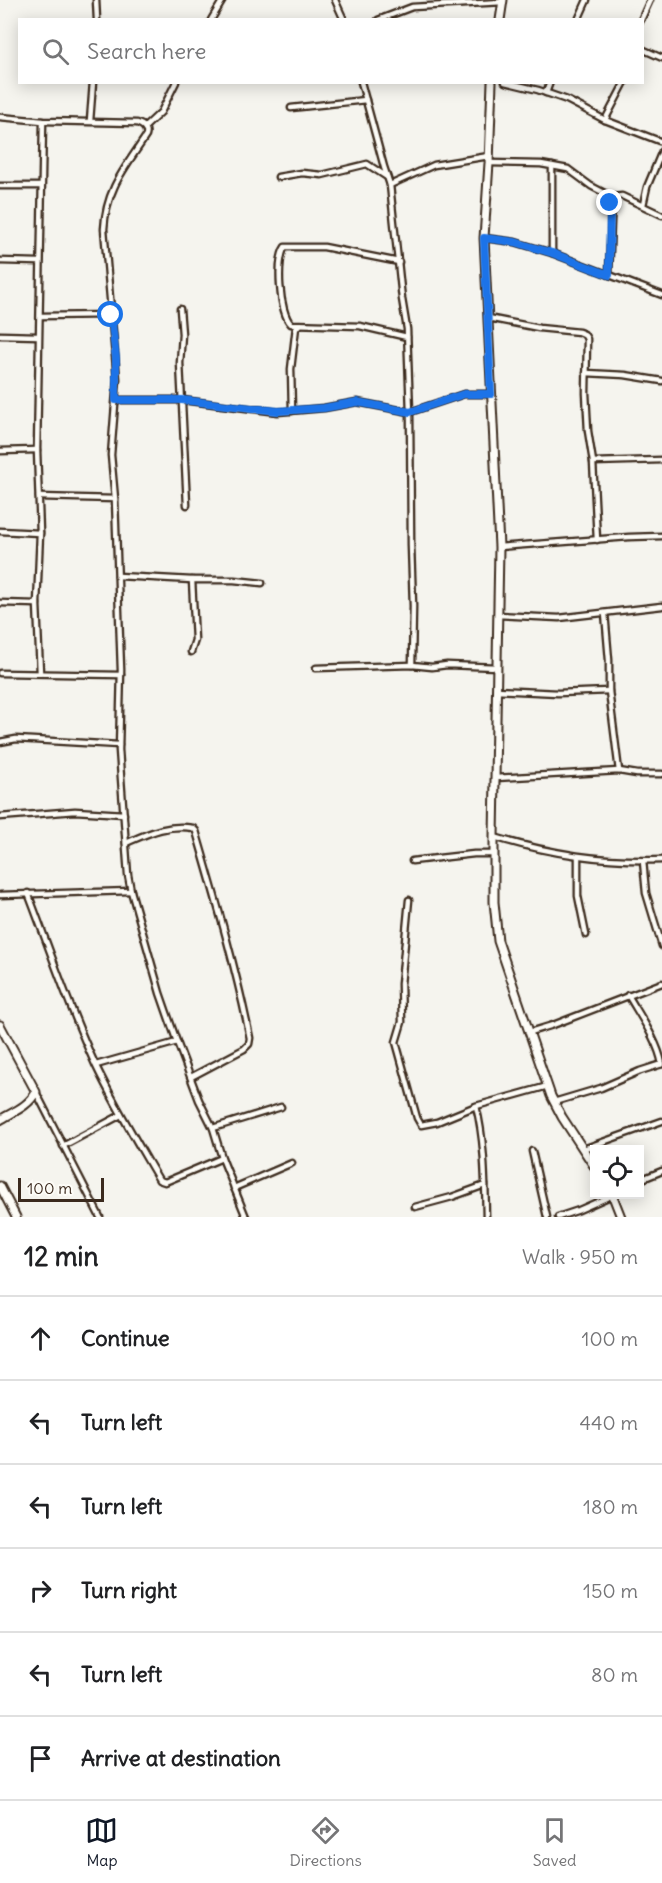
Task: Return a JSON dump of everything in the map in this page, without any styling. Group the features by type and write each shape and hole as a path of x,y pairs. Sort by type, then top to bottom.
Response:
{"street":[{"path":"96,0 97,18"},
{"path":"212,18 223,0"},
{"path":"335,0 343,18"},
{"path":"579,18 587,0"},
{"path":"642,18 650,0"},
{"path":"383,18 412,6 503,1 500,18"},
{"path":"644,50 662,58"},
{"path":"90,121 93,84"},
{"path":"145,127 164,108 175,84"},
{"path":"362,84 390,185 407,337 413,606 412,665"},
{"path":"492,84 484,238 499,547 494,902 498,941 554,1102 590,1160"},
{"path":"512,84 567,100 605,120 662,142"},
{"path":"546,93 549,84"},
{"path":"605,120 624,84"},
{"path":"291,108 366,100"},
{"path":"0,117 43,121 137,123 145,127"},
{"path":"40,673 38,336 41,316 39,262 43,121"},
{"path":"145,127 146,136 112,189 105,217 116,358 116,400 111,455 115,499 121,675 119,745 126,843 131,891 160,993 246,1217"},
{"path":"643,205 647,187 662,151"},
{"path":"390,185 434,165 489,159 542,164 568,169 591,186 612,196 622,196 662,215"},
{"path":"278,177 302,173 322,175 367,164 387,178"},
{"path":"552,166 552,253"},
{"path":"0,186 41,186"},
{"path":"609,275 612,196"},
{"path":"484,238 515,242 552,253 662,295"},
{"path":"399,262 324,247 287,246 283,248 280,270 285,314 291,324 360,326 407,337"},
{"path":"0,261 39,262"},
{"path":"180,309 182,334 180,363 187,505"},
{"path":"41,316 111,315"},
{"path":"488,318 539,328 579,332 587,339 588,431 594,462 597,540"},
{"path":"292,411 291,369 296,327 302,324"},
{"path":"0,335 38,336"},
{"path":"586,373 625,375 662,381"},
{"path":"116,400 182,400 252,409 292,411 357,402 410,412 464,394 491,394"},
{"path":"0,451 38,450"},
{"path":"594,462 662,460"},
{"path":"39,497 115,499"},
{"path":"0,531 40,533"},
{"path":"499,547 662,536"},
{"path":"118,576 242,580 262,583"},
{"path":"191,652 195,640 192,580"},
{"path":"0,603 38,604"},
{"path":"498,615 559,618 662,606"},
{"path":"605,613 609,691 620,771"},
{"path":"316,668 412,665 497,667"},
{"path":"0,673 121,675"},
{"path":"496,690 558,693 609,691"},
{"path":"0,742 16,739 119,745"},
{"path":"496,778 620,771 662,774"},
{"path":"0,817 75,810 124,814"},
{"path":"126,843 157,830 179,826 193,828 196,831 208,872 239,986 250,1038 249,1044 244,1048 191,1077"},
{"path":"494,837 535,849 578,857 662,860"},
{"path":"412,861 494,854"},
{"path":"578,857 578,896 586,935"},
{"path":"643,861 646,893 662,946"},
{"path":"0,895 131,891"},
{"path":"28,894 52,961 96,1065 121,1115 159,1180 165,1182 222,1158"},
{"path":"409,900 401,984 402,1022 396,1042 417,1118 421,1125 476,1106 549,1086"},
{"path":"530,1032 662,983"},
{"path":"554,1102 601,1088 662,1064 656,1044 628,995"},
{"path":"0,1025 100,1217"},
{"path":"96,1065 177,1042"},
{"path":"0,1120 27,1104 36,1092"},
{"path":"476,1106 485,1185 486,1217"},
{"path":"213,1128 281,1107"},
{"path":"63,1146 121,1115"},
{"path":"583,1149 662,1121"},
{"path":"532,1151 547,1217"},
{"path":"234,1188 292,1163"},
{"path":"644,1178 662,1171"},
{"path":"415,1207 485,1185"},
{"path":"0,1186 16,1217"},
{"path":"558,1217 603,1199"},
{"path":"614,1199 621,1217"}],"route":[{"path":"111,315 116,358 116,400 182,400 278,411 324,408 357,402 410,412 464,394 491,394 484,238 515,242 552,253 609,275 610,203"}]}
